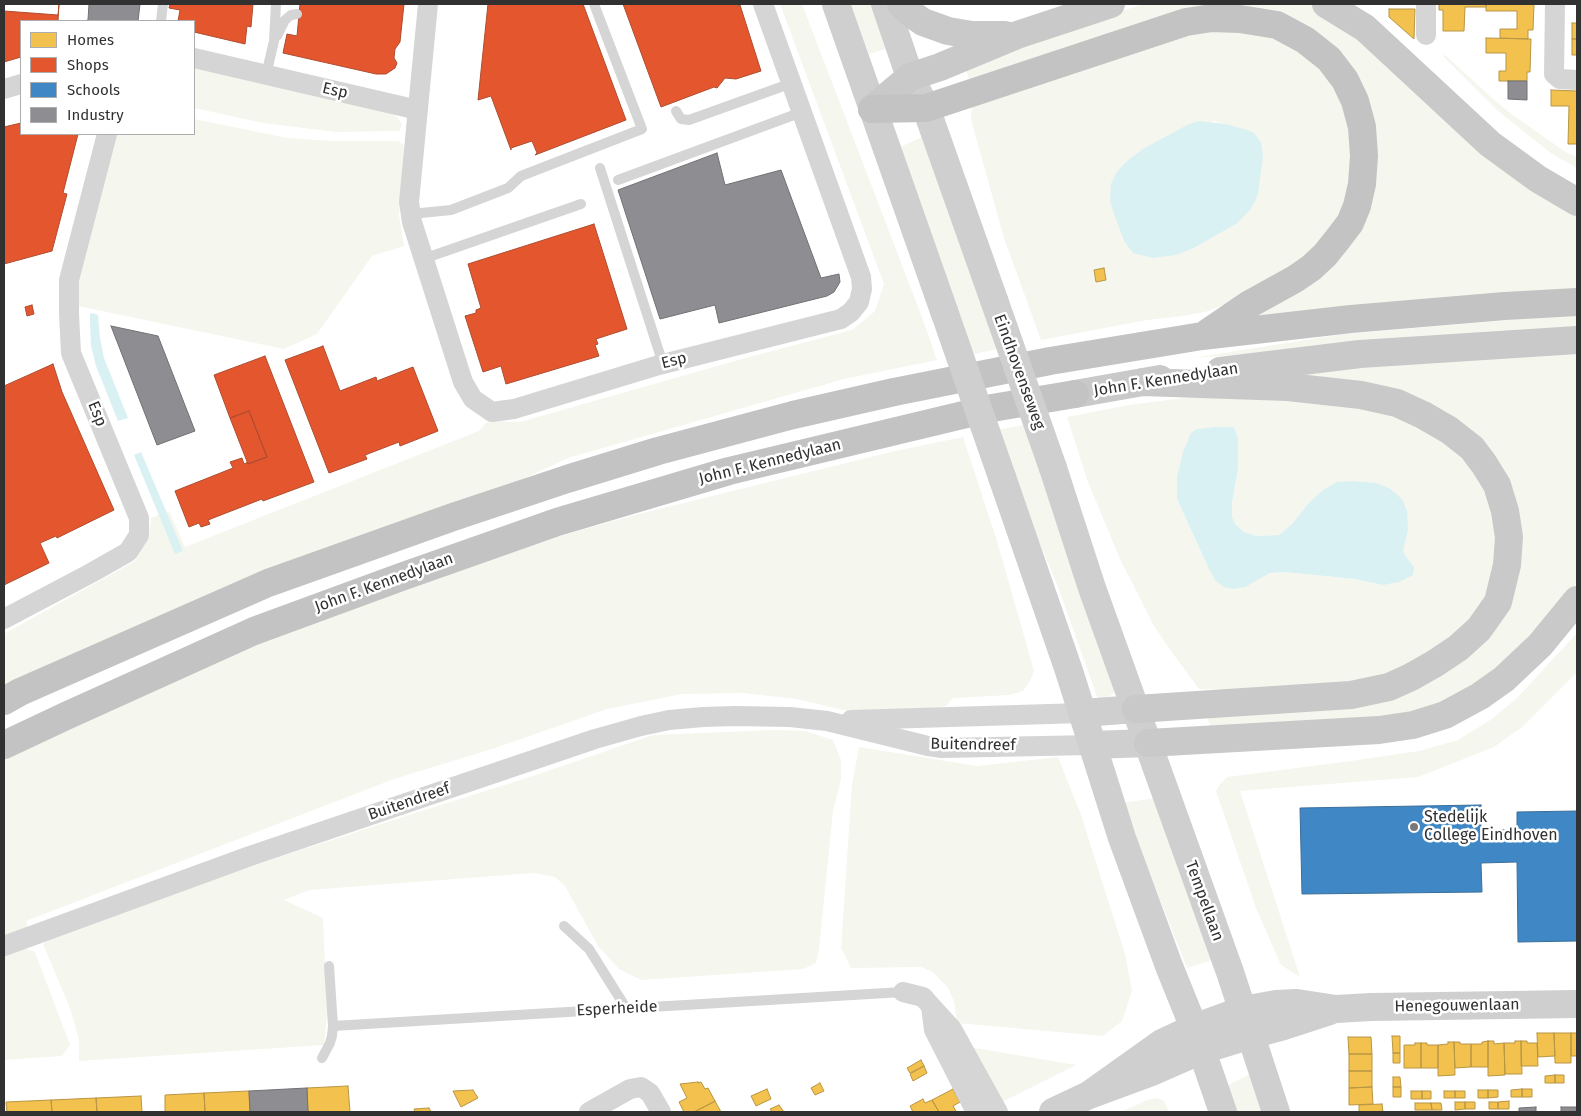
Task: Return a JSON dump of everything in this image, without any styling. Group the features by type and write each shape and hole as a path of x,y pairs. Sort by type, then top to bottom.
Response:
{"highway":[{"path":"872,109 926,108 1195,20 1212,18 1240,19 1277,25 1305,40 1329,59 1345,80 1356,101 1362,128 1364,156 1362,184 1357,206 1350,223 1325,255 1311,268 1295,280 1248,306 1202,336"},
{"path":"4,701 20,692 268,583 453,517 612,465 784,417 1050,361 1202,336 1351,318 1577,302"},
{"name":"John F. Kennedylaan","path":"4,745 254,631 401,576 557,522 738,469 992,408 1075,394"}],"main road":[{"path":"836,4 1083,713 1122,838 1198,1039 1223,1112"},
{"name":"Eindhovenseweg","path":"885,4 910,77 926,108 1053,468 1092,588 1148,743"},
{"path":"901,4 923,22 948,32 986,36 1017,35"},
{"path":"872,109 910,77 940,67 1017,35 1111,4"},
{"path":"1326,4 1365,28 1490,144 1538,179 1577,202"},
{"name":"John F. Kennedylaan","path":"1075,394 1195,374 1360,354 1577,340"},
{"path":"1083,713 1351,695 1389,687 1434,664 1458,648 1479,629 1498,602 1508,565 1509,537 1505,511 1497,485 1472,448 1449,430 1423,415 1397,403 1361,395 1288,387 1142,382"},
{"path":"1092,745 1379,730 1412,725 1445,715 1480,696 1504,679 1540,645 1577,600"},
{"name":"Tempellaan","path":"1148,743 1247,1022 1276,1112"},
{"name":"Henegouwenlaan","path":"1053,1112 1089,1095 1154,1071 1198,1039 1247,1022 1276,1004 1297,1003 1336,1009 1577,1004"}],"street":[{"name":"Esp","path":"428,4 409,202 423,259 463,382 473,400 492,412 514,409 663,364 841,319 851,312 859,302 862,289 861,277 764,4"},
{"path":"1426,4 1426,35"},
{"path":"1555,4 1554,74 1560,79 1577,80"},
{"name":"Esp","path":"195,58 418,110"},
{"path":"4,89 20,84"},
{"name":"Esp","path":"4,619 91,574 128,552 139,535 139,518 71,353 69,280 107,135"},
{"name":"Buitendreef","path":"827,721 1083,713"},
{"name":"Buitendreef","path":"4,946 250,856 618,732 669,720 703,717 798,717 827,721 942,748 1092,745"},
{"name":"Esperheide","path":"903,992 923,998 952,1029 998,1112"},
{"path":"931,1006 934,1030 976,1112"},
{"path":"589,1112 630,1090 642,1088 650,1093 661,1112"}],"lane":[{"path":"161,20 163,4"},
{"path":"266,75 274,41 276,4"},
{"path":"411,214 451,210 508,188 521,176 642,129 594,4"},
{"path":"274,41 285,20 290,15 297,14"},
{"path":"676,111 681,119 689,120 792,83"},
{"path":"618,180 802,112"},
{"path":"600,168 663,364"},
{"path":"423,259 581,204"},
{"path":"564,926 589,949 626,1008"},
{"path":"322,1058 330,1043 333,1026 329,966"},
{"name":"Esperheide","path":"333,1026 903,992"}],"shaded area":[{"path":"780,4 802,4 937,360 844,379 568,458 499,490 4,693 4,634 135,561 149,536 151,518 169,511 185,547 479,431 488,421 520,422 852,330 875,311 884,284"},
{"path":"850,4 883,4 898,45 869,54"},
{"path":"1143,4 1311,4 1358,34 1577,210 1577,291 1252,317 1355,227 1352,77 1240,11 970,85 965,64"},
{"path":"1240,27 1302,46 1349,105 1354,185 1332,235 1263,288 1209,311 1147,320 1041,340 1004,238 972,123 972,107 1188,30","holes":["1213,121 1244,129 1236,224 1194,248 1172,255 1153,258 1124,241 1110,200"]},
{"path":"1442,55 1446,56 1510,113 1564,151 1577,157 1577,168 1552,154 1498,111"},
{"path":"195,64 385,110 398,118 402,125 399,131 336,132 263,123 195,108"},
{"path":"195,119 287,138 333,141 398,141 404,145 399,215 404,246 372,256 317,334 284,349 78,306 79,280 116,135 195,135"},
{"path":"924,136 998,349 970,355 898,148"},
{"path":"1577,316 1577,329 1193,358 1337,335 1532,318"},
{"path":"1577,351 1577,582 1565,599 1499,672 1411,718 1212,730 1207,717 1416,685 1515,566 1476,442 1289,373"},
{"path":"1200,396 1359,402 1444,435 1490,490 1500,564 1473,623 1386,678 1258,691 1199,689 1154,626 1120,559 1088,482 1067,417 1129,405","holes":["1214,427 1235,429 1238,439 1238,469 1232,503 1232,517 1235,524 1244,532 1257,536 1279,535 1292,524 1308,504 1355,481 1376,483 1389,488 1408,530 1403,551 1405,557 1414,567 1383,585 1355,579 1284,572 1270,573 1259,578 1208,567 1177,499 1197,429"]},
{"path":"1024,425 1116,688 1113,694 1108,697 1098,699 1057,584 1031,523 996,430"},
{"path":"963,437 997,541 1034,671 1023,691 1010,695 953,698 943,707 898,710 851,712 797,699 743,693 682,694 607,709 495,748 394,779 26,921 29,933 4,943 4,759 68,726 261,640 459,569 557,537 631,516 895,451"},
{"path":"1577,633 1577,672 1522,727 1494,747 1418,777 1240,791 1300,977 1281,965 1256,908 1216,791 1220,784 1227,777 1419,751 1458,740 1492,719 1517,698"},
{"path":"774,730 805,731 833,740 841,760 841,779 833,811 816,963 803,969 641,980 619,969 598,946 565,886 555,877 534,873 309,890 284,900 323,918 327,1014 324,1045 79,1061 79,1040 70,1008 43,944 55,935 267,861 530,777 653,735"},
{"path":"859,747 977,766 1058,757 1081,815 1125,954 1132,991 1122,1021 1103,1036 957,1023 954,1001 948,988 933,972 921,967 851,968 841,948 852,785"},
{"path":"1155,798 1221,957 1187,968 1146,864 1117,804"},
{"path":"24,948 35,952 70,1045 62,1056 4,1060 4,955"},
{"path":"969,1047 1076,1065 998,1104"},
{"path":"1248,1075 1252,1076 1265,1112 1235,1112 1226,1086"},
{"path":"1158,1098 1164,1101 1169,1112 1121,1112 1147,1100"}],"water":[{"path":"1199,121 1226,124 1253,132 1261,142 1263,157 1258,193 1255,201 1250,210 1236,224 1194,248 1176,255 1153,258 1133,253 1124,241 1110,200 1111,184 1116,173 1127,161 1143,149 1189,124"},
{"path":"90,314 98,315 104,358 128,418 118,421 96,366 91,346"},
{"path":"1233,427 1238,438 1238,469 1232,503 1232,517 1235,524 1244,532 1257,536 1279,535 1292,524 1308,504 1323,490 1337,482 1376,483 1389,488 1402,499 1407,511 1408,530 1403,551 1414,567 1413,575 1399,582 1383,585 1355,579 1284,572 1270,573 1245,587 1234,589 1224,587 1215,580 1208,567 1177,499 1177,478 1183,452 1191,433 1197,429"},
{"path":"141,452 183,551 175,554 134,455"}],"building: Homes":[{"path":"1439,4 1486,4 1486,7 1465,7 1464,31 1443,31 1443,10 1439,10"},
{"path":"1486,4 1534,4 1533,30 1528,30 1528,39 1500,38 1500,29 1517,29 1517,11 1486,11"},
{"path":"1389,9 1415,9 1414,39 1389,17"},
{"path":"1572,23 1577,23 1577,39 1572,39"},
{"path":"1486,38 1531,39 1530,72 1527,72 1527,81 1499,81 1499,71 1506,71 1506,53 1486,53"},
{"path":"1572,39 1577,39 1577,55 1572,55"},
{"path":"1551,90 1577,91 1577,144 1568,144 1569,106 1551,106"},
{"path":"1104,268 1106,280 1096,282 1094,270"},
{"path":"1537,1033 1554,1033 1555,1056 1538,1057"},
{"path":"1554,1033 1571,1033 1571,1063 1555,1063"},
{"path":"1571,1033 1577,1033 1577,1056 1571,1056"},
{"path":"1392,1036 1400,1036 1400,1053 1393,1053"},
{"path":"1348,1037 1371,1037 1372,1054 1349,1054"},
{"path":"1488,1041 1494,1041 1494,1044 1504,1043 1505,1075 1488,1076"},
{"path":"1488,1041 1488,1067 1471,1067 1471,1044 1482,1044 1482,1042"},
{"path":"1515,1041 1521,1041 1522,1074 1505,1074 1504,1043 1515,1043"},
{"path":"1521,1041 1537,1043 1538,1066 1521,1066"},
{"path":"1448,1042 1454,1042 1455,1075 1438,1076 1438,1045 1448,1044"},
{"path":"1454,1042 1471,1044 1471,1067 1455,1068"},
{"path":"1415,1043 1421,1043 1421,1068 1404,1068 1404,1045 1415,1045"},
{"path":"1421,1043 1438,1045 1438,1068 1421,1068"},
{"path":"1393,1053 1400,1053 1400,1063 1393,1063"},
{"path":"1349,1054 1372,1054 1372,1071 1349,1071"},
{"path":"921,1060 924,1066 910,1073 907,1068"},
{"path":"924,1066 927,1073 913,1081 910,1074"},
{"path":"1349,1071 1372,1071 1372,1087 1349,1088"},
{"path":"1555,1075 1555,1083 1545,1083 1545,1076"},
{"path":"1555,1075 1564,1075 1564,1083 1555,1083"},
{"path":"1393,1077 1400,1077 1401,1087 1393,1087"},
{"path":"701,1082 705,1089 708,1088 715,1101 694,1112 684,1112 679,1102 687,1098 680,1084"},
{"path":"820,1083 824,1091 815,1095 811,1088"},
{"path":"348,1086 350,1112 308,1112 307,1088"},
{"path":"1372,1087 1373,1104 1349,1105 1349,1088"},
{"path":"1393,1087 1401,1087 1401,1097 1393,1097"},
{"path":"767,1089 771,1099 756,1106 751,1096"},
{"path":"953,1089 960,1102 953,1106 956,1111 939,1112 932,1100"},
{"path":"1522,1089 1532,1089 1532,1097 1522,1097"},
{"path":"1522,1089 1522,1097 1511,1097 1511,1090"},
{"path":"473,1090 478,1098 461,1107 453,1091"},
{"path":"1478,1090 1488,1090 1488,1098 1478,1098"},
{"path":"1488,1090 1498,1090 1498,1097 1488,1098"},
{"path":"249,1091 250,1112 205,1112 204,1093"},
{"path":"1411,1091 1422,1091 1422,1099 1411,1099"},
{"path":"1422,1091 1431,1091 1431,1099 1422,1099"},
{"path":"1444,1091 1455,1091 1455,1098 1444,1098"},
{"path":"1455,1091 1465,1091 1465,1098 1455,1098"},
{"path":"204,1093 205,1112 165,1112 165,1095"},
{"path":"141,1096 142,1112 97,1112 96,1098"},
{"path":"96,1098 97,1112 52,1112 51,1100"},
{"path":"923,1099 925,1103 932,1100 939,1112 913,1112 910,1106"},
{"path":"51,1100 52,1112 7,1112 6,1102"},
{"path":"1509,1101 1509,1109 1498,1109 1498,1102"},
{"path":"714,1102 721,1112 694,1112"},
{"path":"1455,1102 1465,1102 1465,1109 1455,1110"},
{"path":"1465,1102 1475,1102 1475,1109 1465,1109"},
{"path":"1489,1102 1498,1102 1498,1109 1489,1109"},
{"path":"1415,1103 1431,1103 1432,1110 1415,1110"},
{"path":"1431,1103 1441,1103 1442,1110 1432,1110"},
{"path":"1382,1104 1383,1112 1359,1112 1359,1105"},
{"path":"779,1105 784,1112 772,1112 770,1109"},
{"path":"429,1108 431,1112 415,1112 414,1109"}],"building: Shops":[{"path":"59,4 58,20 20,20 20,57 4,62 4,11 58,15"},
{"path":"170,4 253,4 251,27 247,26 245,44 195,32 195,20 178,20 180,10 169,8"},
{"path":"300,4 404,4 400,42 395,49 394,58 397,63 395,68 386,74 376,74 283,53 287,34 297,36"},
{"path":"488,4 583,4 626,120 535,155 537,153 532,141 511,148 511,150 491,96 478,100"},
{"path":"623,4 740,5 761,71 736,79 725,78 717,88 714,87 661,107"},
{"path":"20,123 20,135 78,135 63,193 67,194 52,251 4,264 4,127"},
{"path":"594,224 627,329 596,339 598,344 595,345 599,356 506,384 501,366 483,372 465,316 476,313 476,310 481,308 468,264"},
{"path":"32,305 34,314 27,316 25,307"},
{"path":"323,346 340,391 376,377 377,381 413,367 438,431 400,446 399,442 365,455 367,459 329,473 285,360"},
{"path":"265,356 314,482 263,501 262,499 208,520 210,524 201,527 199,523 189,527 175,491 233,468 230,462 242,458 244,464 248,462 248,464 267,457 249,411 230,418 214,375"},
{"path":"53,364 62,392 114,510 57,538 56,536 40,543 49,563 4,585 4,386"},
{"path":"249,411 267,457 248,464 230,418"}],"building: Schools":[{"path":"1481,805 1481,837 1493,837 1493,830 1505,830 1505,837 1517,837 1517,812 1577,811 1577,941 1518,942 1517,862 1481,863 1482,892 1302,894 1300,808"}],"building: Industry":[{"path":"89,4 140,4 138,20 88,20"},
{"path":"1508,81 1527,81 1527,100 1508,99"},
{"path":"717,153 725,185 781,170 821,278 839,274 840,282 834,292 827,296 719,323 715,305 660,319 618,190"},
{"path":"111,326 158,336 195,431 157,445"},
{"path":"307,1088 308,1112 250,1112 249,1091"},
{"path":"1536,1107 1536,1112 1519,1112 1519,1108"},
{"path":"1561,1107 1577,1107 1577,1112 1561,1112"}],"place":[{"name":"Stedelijk College Eindhoven","path":"1414,827"}]}
